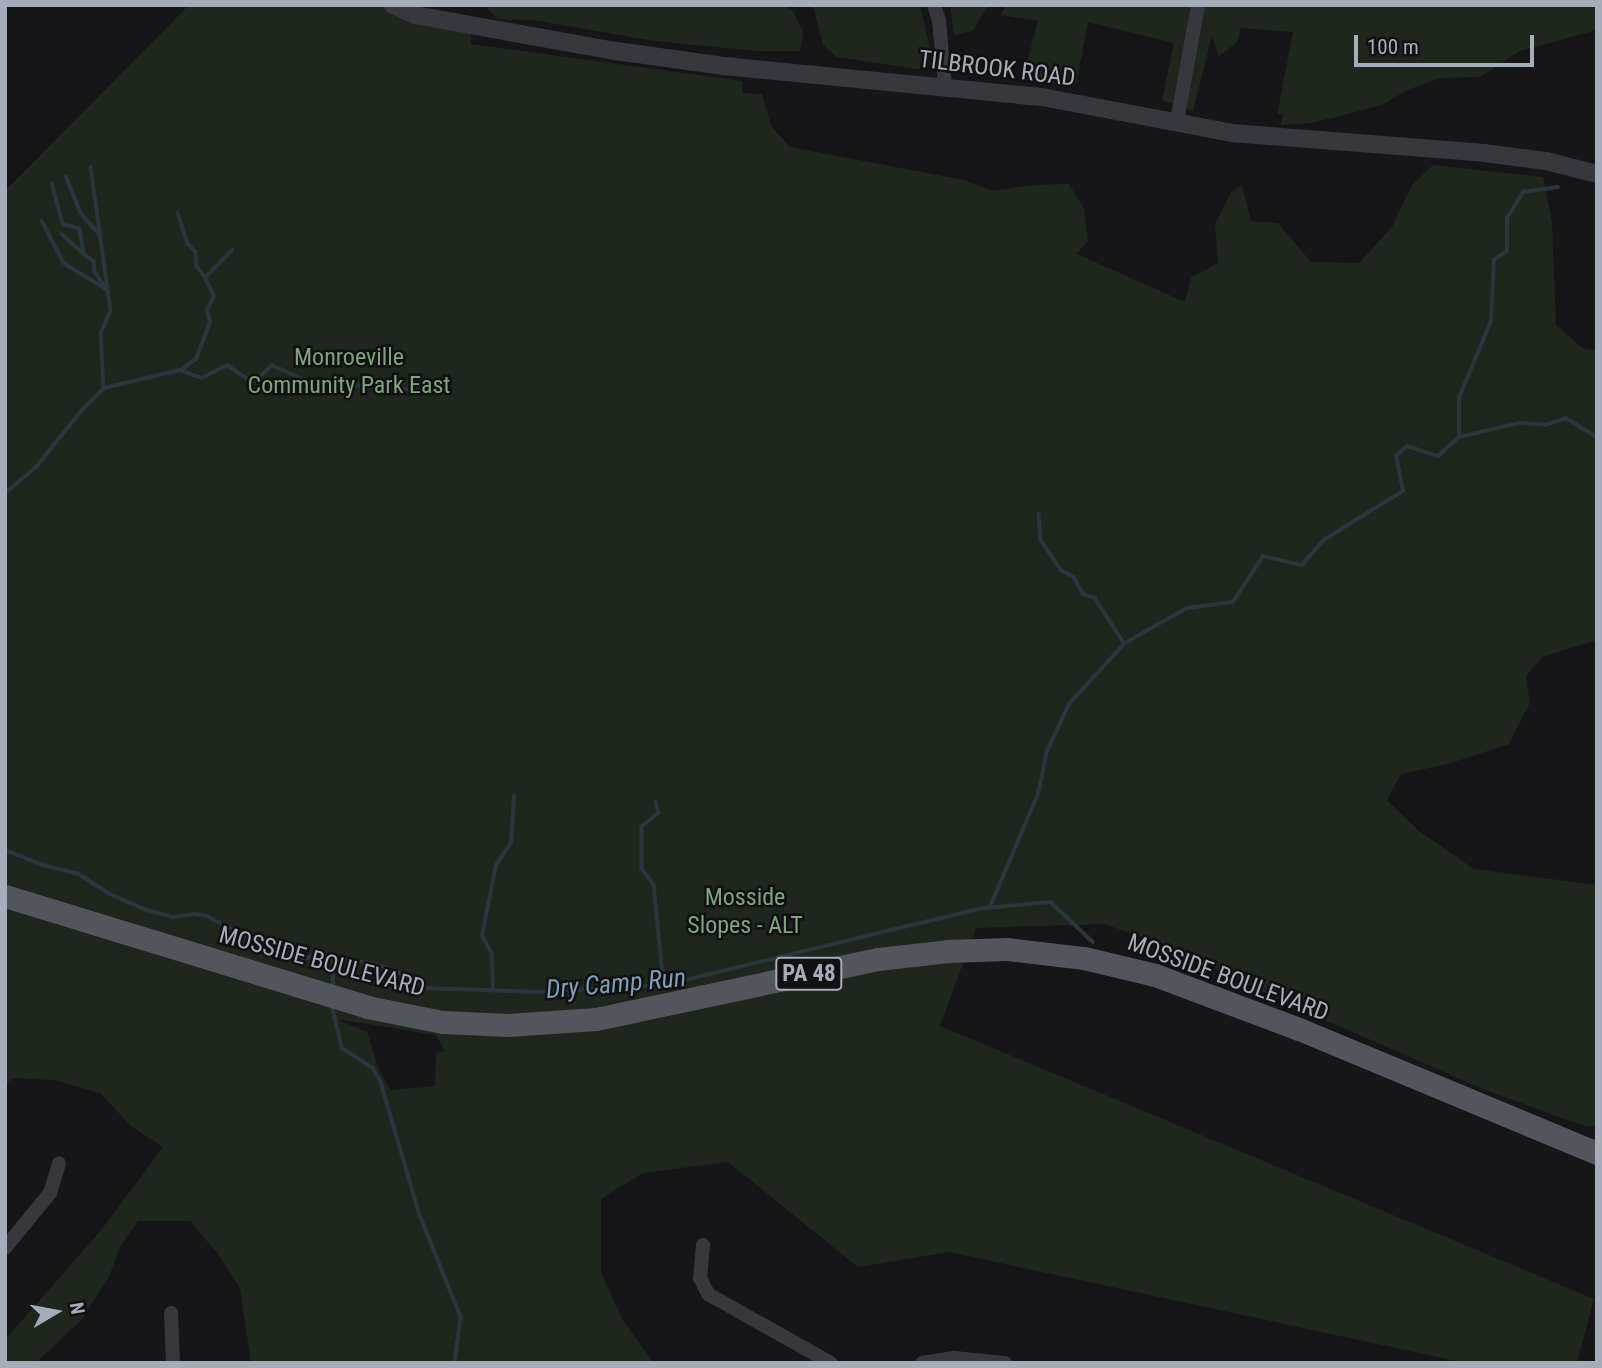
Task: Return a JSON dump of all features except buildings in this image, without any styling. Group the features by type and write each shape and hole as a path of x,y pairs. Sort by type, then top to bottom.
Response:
{"main road":[{"name":"MOSSIDE BOULEVARD","path":"5,896 367,1007 443,1022 508,1025 596,1019 878,959 948,951 1007,949 1084,958 1167,979 1299,1030 1597,1153"}],"street":[{"name":"TILBROOK ROAD","path":"393,5 411,14 616,51 724,66 1042,97 1232,133 1496,155 1546,161 1597,174"},
{"path":"934,5 945,87"},
{"path":"1177,121 1198,5"},
{"path":"5,1248 50,1193 59,1163"},
{"path":"703,1245 700,1278 708,1294 831,1363"},
{"path":"171,1313 173,1363"},
{"path":"922,1363 954,1358 1005,1363"}],"green space":[{"path":"189,5 393,5 471,25 471,44 742,81 742,93 762,94 771,126 790,147 964,180 993,191 1032,185 1069,184 1084,209 1088,240 1077,254 1185,302 1191,278 1218,263 1215,224 1232,191 1242,185 1251,221 1278,223 1311,262 1359,263 1392,227 1412,185 1433,165 1543,177 1552,222 1556,325 1582,348 1597,351 1597,640 1542,657 1526,676 1530,703 1509,744 1448,764 1401,774 1387,800 1419,831 1474,869 1597,885 1597,1126 1587,1127 1485,1090 1277,999 1168,946 1104,924 976,928 940,1026 1594,1299 1577,1363 1466,1363 949,1252 858,1267 728,1162 643,1173 601,1199 601,1272 622,1319 654,1363 251,1363 240,1288 218,1254 190,1221 138,1221 120,1247 109,1277 82,1319 36,1363 5,1363 5,1340 102,1229 163,1147 132,1127 100,1093 54,1080 13,1078 5,1085 5,191","holes":["336,1019 436,1035 445,1051 436,1053 435,1086 391,1090 379,1070 367,1032"]},
{"path":"489,5 783,5 792,10 803,32 800,51 756,51 654,41 533,20 498,19 487,8"},
{"path":"813,5 920,5 931,53 924,70 837,57 823,45"},
{"path":"950,5 988,5 973,31 954,35"},
{"path":"1006,5 1597,5 1597,30 1520,51 1480,77 1441,78 1407,90 1384,104 1311,123 1281,125 1283,113 1277,115 1293,32 1241,28 1237,42 1219,56 1212,36 1193,111 1162,100 1174,43 1088,22 1076,85 1022,81 1038,21 1001,15"}],"waterway":[{"path":"91,167 111,311 101,333 104,388"},
{"path":"66,176 81,213 99,234"},
{"path":"52,183 63,224 80,229 84,254 94,261 95,272 106,288"},
{"path":"1459,437 1459,398 1491,321 1494,260 1507,251 1507,218 1523,192 1558,187"},
{"path":"178,213 188,244 196,252 197,266 205,277"},
{"path":"42,221 64,263 106,289"},
{"path":"62,234 84,254"},
{"path":"181,370 196,359 210,323 207,310 214,297 205,278 232,250"},
{"path":"5,493 36,467 82,410 104,388 180,370 202,378 227,365 254,383 272,365 309,382 433,391"},
{"path":"990,907 1038,794 1047,751 1069,704 1125,643 1187,608 1233,602 1263,556 1302,565 1325,539 1403,491 1396,456 1407,446 1438,456 1459,437 1519,423 1545,425 1566,418 1597,437"},
{"path":"1039,514 1041,540 1061,570 1074,577 1083,594 1095,598 1124,643"},
{"path":"493,990 492,954 482,936 496,865 511,843 514,796"},
{"path":"656,802 659,813 642,827 642,869 654,885 664,985"},
{"name":"Dry Camp Run","path":"5,850 43,865 79,874 110,894 147,910 173,917 195,914 207,916 278,953 301,958 333,957 372,963 413,977 425,988 537,992 664,985 983,908 1051,902 1093,942"},
{"path":"333,957 333,986"},
{"path":"333,1008 342,1048 373,1068 381,1082 420,1215 461,1317 455,1363"}],"park label":[{"name":"Monroeville Community Park East","path":"349,372"},
{"name":"Mosside Slopes - ALT","path":"745,912"}]}
